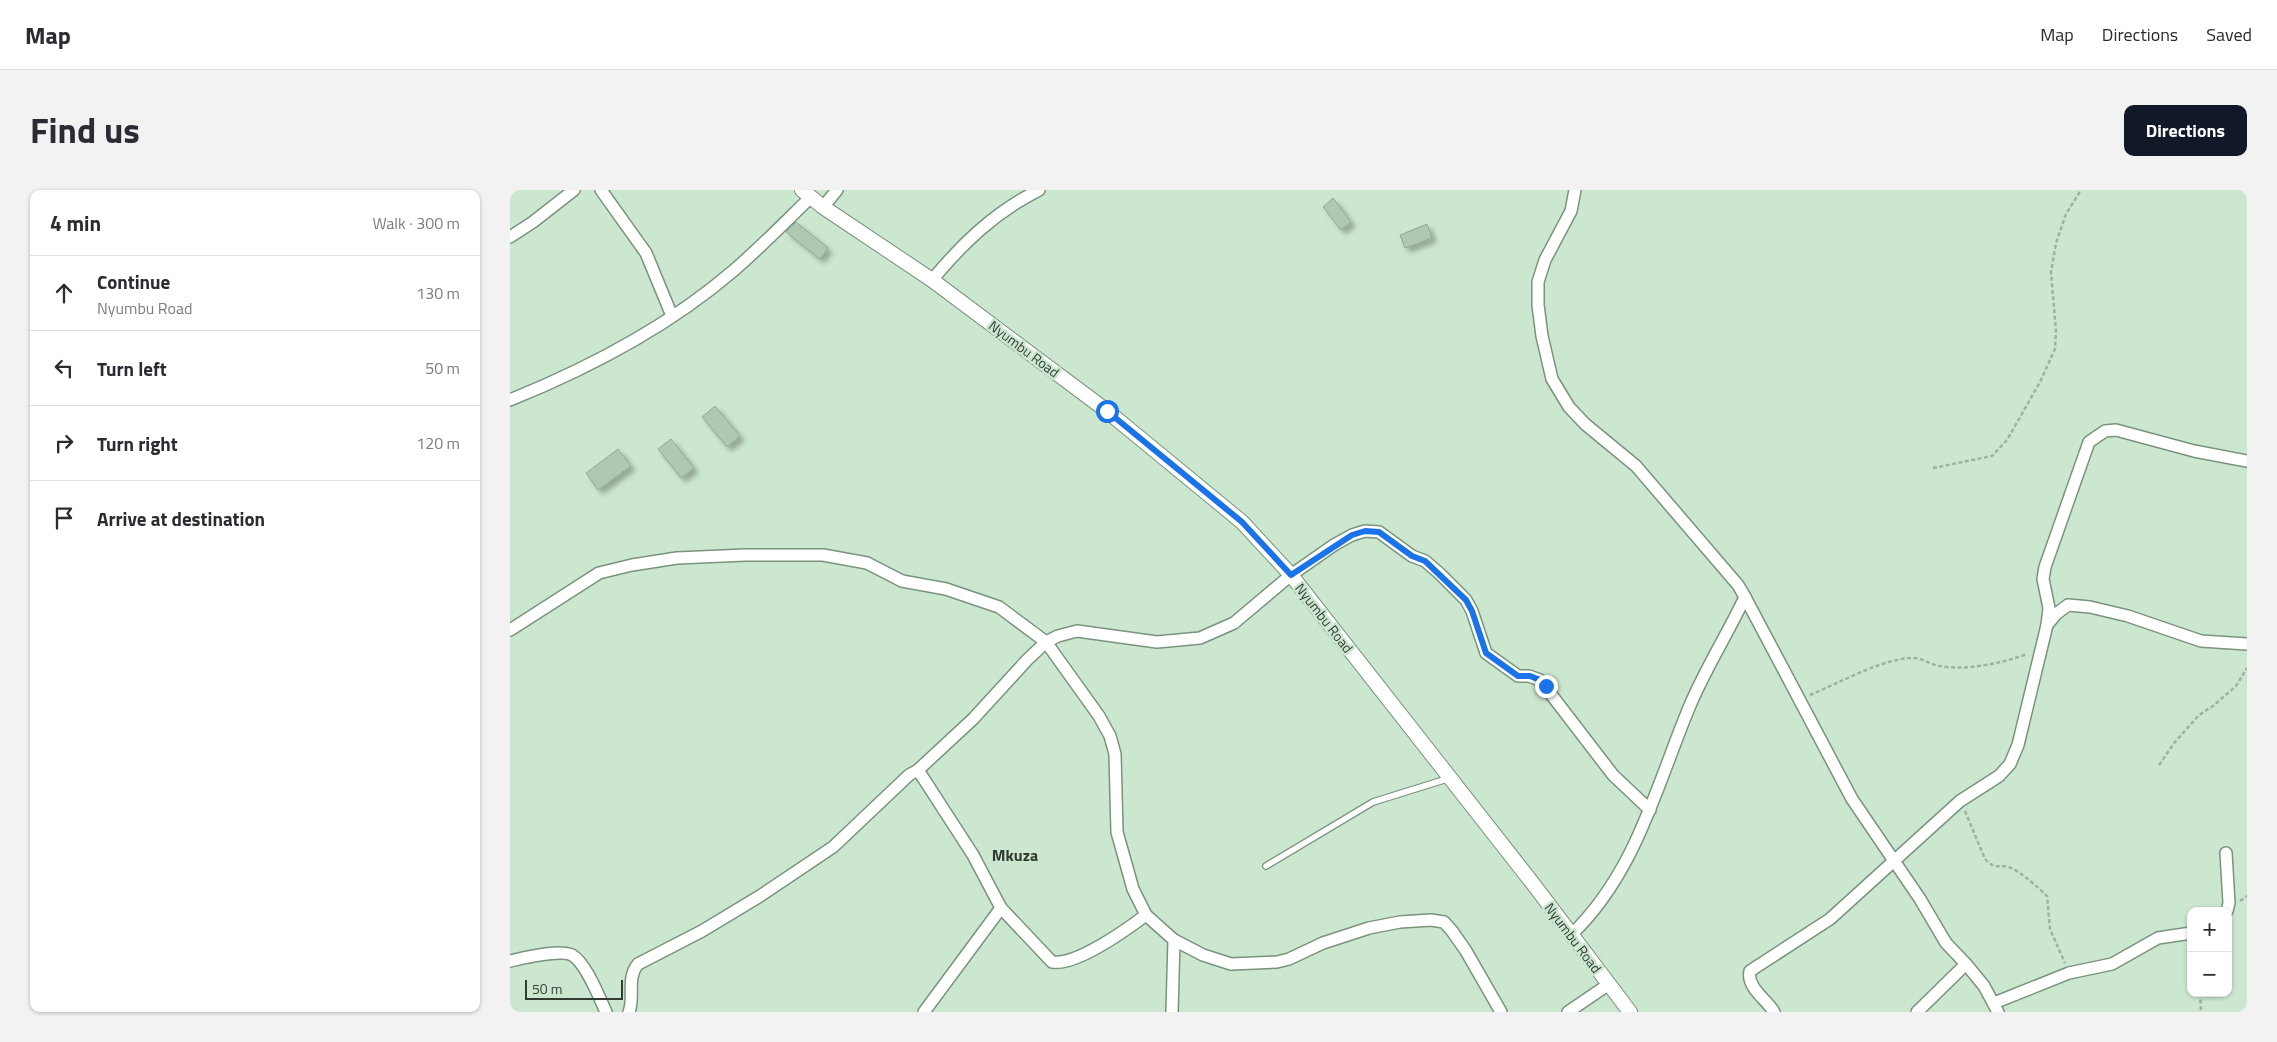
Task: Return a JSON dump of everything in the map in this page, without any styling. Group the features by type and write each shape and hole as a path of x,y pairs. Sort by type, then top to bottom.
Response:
{"street":[{"path":"510,237 533,222 574,190"},
{"path":"601,190 646,253 672,316"},
{"path":"823,207 837,190"},
{"path":"932,280 959,249 985,224 1039,190"},
{"path":"1575,190 1571,211 1546,260 1538,282 1538,305 1542,336 1552,379 1564,401 1585,424 1636,466 1738,585 1852,798 1895,861 1946,943 1966,964 1996,1008 2070,973 2112,964 2158,938 2187,934"},
{"path":"510,400 559,380 655,328 733,271 806,194"},
{"name":"Nyumbu Road","path":"806,194 932,280 1107,411 1242,522 1291,575 1630,1012"},
{"path":"1774,1012 1751,985 1750,971 1830,920 1895,861 1916,838 1960,801 1999,776 2010,764 2018,745 2047,625 2049,608 2043,579 2045,567 2089,442 2105,431 2116,430 2194,451 2247,461"},
{"path":"628,1012 631,1004 632,973 638,964 702,931 760,896 833,847 909,775 918,770 973,719 1046,642 1058,636 1077,631 1157,642 1200,638 1234,623 1291,575 1346,538 1365,531 1379,532 1412,556 1425,561 1466,600 1472,611 1486,653 1518,676 1530,676 1540,680 1614,775 1650,810"},
{"path":"510,630 599,573 632,565 677,558 745,555 823,555 867,563 902,581 946,589 999,607 1046,642 1100,716 1110,736 1116,762 1117,832 1119,845 1133,888 1146,915 1174,940 1203,955 1231,964 1277,962 1289,959 1324,943 1369,928 1400,922 1431,920 1444,922 1466,951 1501,1012"},
{"path":"1571,935 1588,919 1617,879 1650,810 1702,679 1745,597"},
{"path":"2047,625 2056,614 2068,605 2090,607 2128,616 2201,641 2247,644"},
{"path":"918,770 973,854 1001,908 1052,962 1060,963 1110,939 1146,915"},
{"path":"2226,853 2229,903 2228,907"},
{"path":"924,1012 1001,908"},
{"path":"1172,1012 1174,940"},
{"path":"510,961 560,953 572,955 584,969 606,1012"},
{"path":"1917,1012 1966,964"},
{"path":"1568,1012 1609,984"}],"lane":[{"path":"1266,866 1373,802 1450,778"}],"path":[{"path":"1933,468 1992,456 2007,440 2040,382 2055,349 2056,331 2051,272 2056,243 2066,214 2081,190"},
{"path":"1798,700 1886,663 1912,657 1942,667 1982,665 1998,664 2040,650"},
{"path":"2159,765 2175,742 2199,715 2213,706 2236,686 2247,668"},
{"path":"1960,801 1985,859 1994,866 2011,868 2047,896 2050,929 2070,973"},
{"path":"2200,997 2201,1012"}],"building":[{"path":"1333,198 1351,222 1341,230 1323,207"},
{"path":"796,222 828,248 820,259 786,232"},
{"path":"1427,224 1432,238 1405,248 1400,235"},
{"path":"715,406 740,436 727,447 702,417"},
{"path":"671,439 694,468 681,478 658,449"},
{"path":"618,449 631,466 598,490 586,473"}],"district":[{"name":"Mkuza","path":"1015,855"}],"route":[{"path":"1107,411 1242,522 1291,575 1334,545 1352,535 1365,531 1379,532 1412,556 1425,561 1466,600 1472,611 1486,653 1518,676 1530,676 1540,680 1546,686"}]}
